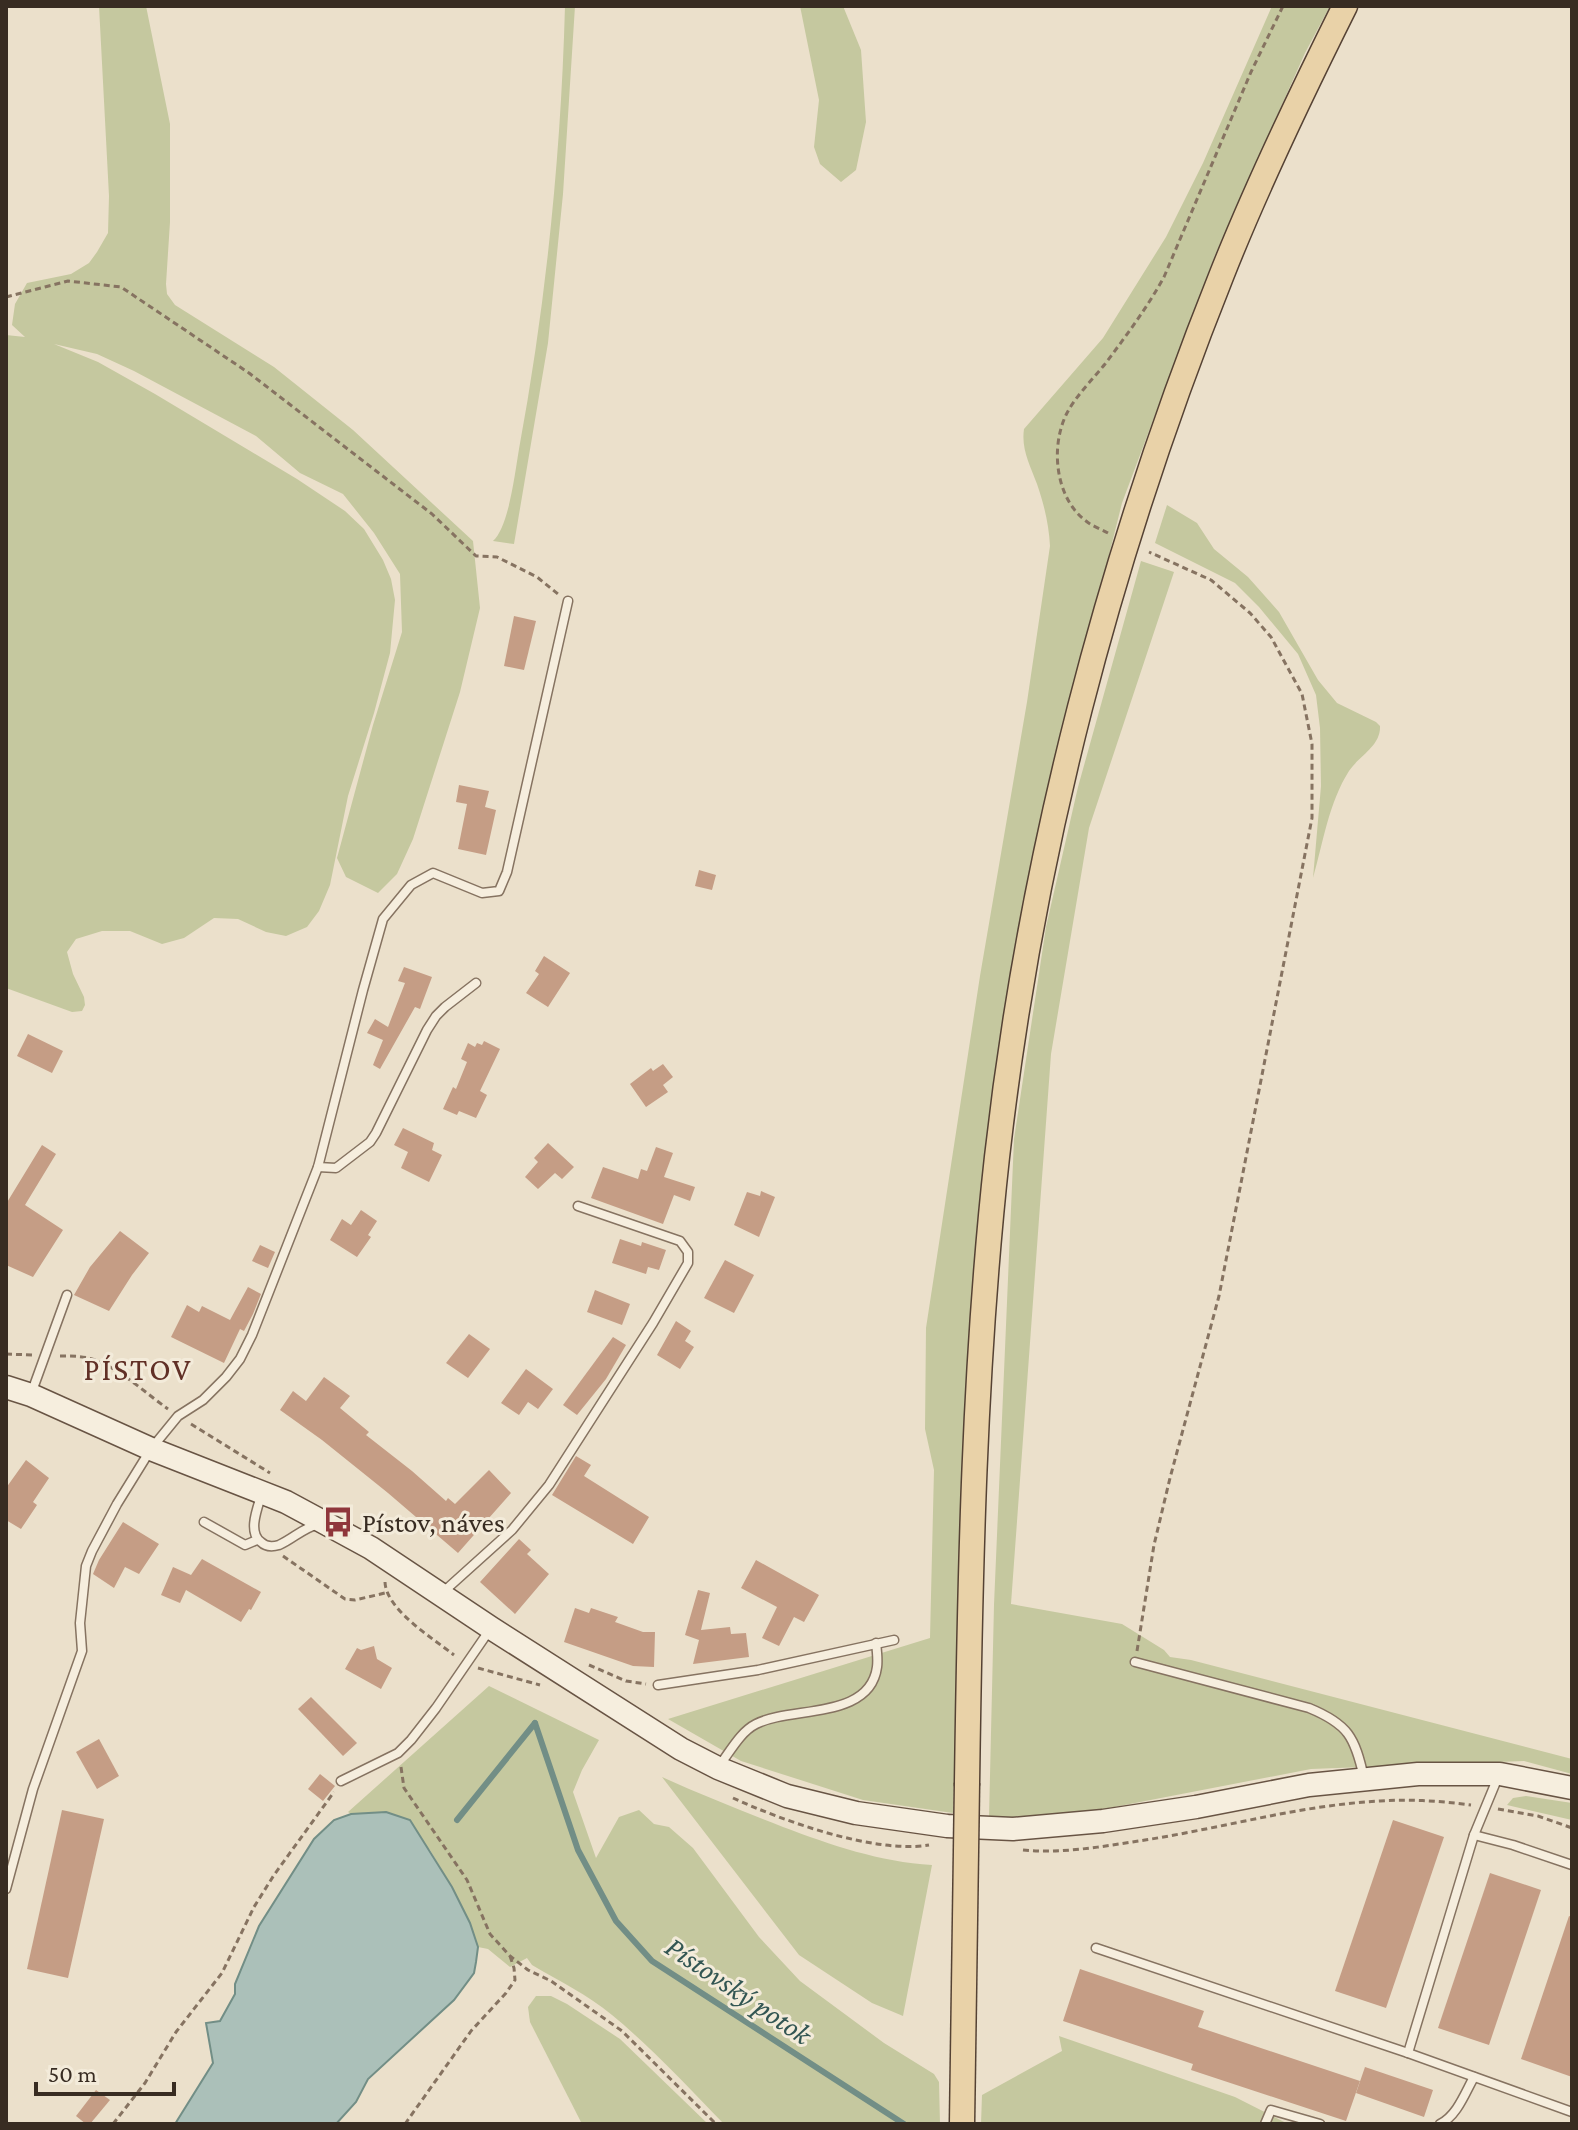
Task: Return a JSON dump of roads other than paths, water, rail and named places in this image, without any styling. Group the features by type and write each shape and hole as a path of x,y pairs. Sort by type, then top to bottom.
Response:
{"main road":[{"path":"962,2124 970,1550 980,1330 997,1155 1034,914 1061,786 1097,644 1137,510 1181,380 1274,153 1345,6"}],"street":[{"path":"6,1387 31,1395 206,1472 262,1492 325,1523 389,1560 681,1749 787,1796 856,1813 947,1826 1013,1829 1103,1821 1309,1785 1418,1774 1500,1774 1572,1788"}],"lane":[{"path":"6,1889 33,1789 82,1651 80,1623 86,1566 92,1551 151,1449 178,1416 203,1400 226,1377 240,1359 252,1335 318,1167 383,919 411,885 433,873 482,893 499,891 507,872 568,601"},
{"path":"318,1167 336,1168 370,1142 436,1016 476,983"},
{"path":"440,1595 512,1530 549,1485 688,1263 688,1252 680,1241 578,1206"},
{"path":"31,1395 67,1295"},
{"path":"262,1492 254,1532 257,1540 267,1547 277,1546 305,1529 325,1523"},
{"path":"204,1522 245,1545 257,1540"},
{"path":"341,1781 398,1753 411,1740 491,1628"},
{"path":"658,1685 758,1670 894,1640"},
{"path":"718,1768 754,1725 772,1718 827,1709 862,1695 873,1680 877,1667 876,1643"},
{"path":"1135,1662 1309,1708 1331,1717 1347,1731 1358,1750 1364,1778"},
{"path":"1408,2053 1474,1835 1500,1774"},
{"path":"1474,1835 1572,1865"},
{"path":"1096,1948 1572,2112"},
{"path":"1440,2124 1454,2113 1474,2077"},
{"path":"1265,2124 1271,2110 1320,2124"}],"water":[{"path":"386,1812 410,1820 452,1887 478,1947 474,1973 454,2000 368,2079 356,2102 336,2124 175,2124 213,2063 206,2023 220,2021 235,1994 235,1984 259,1926 314,1839 334,1820 351,1814"}],"waterway":[{"name":"Pístovský potok","path":"535,1723 578,1850 616,1921 652,1961 904,2124"},
{"path":"457,1820 535,1723"}],"place":[{"name":"Pístov, náves","path":"338,1522"}],"district":[{"name":"PÍSTOV","path":"138,1369"}]}
